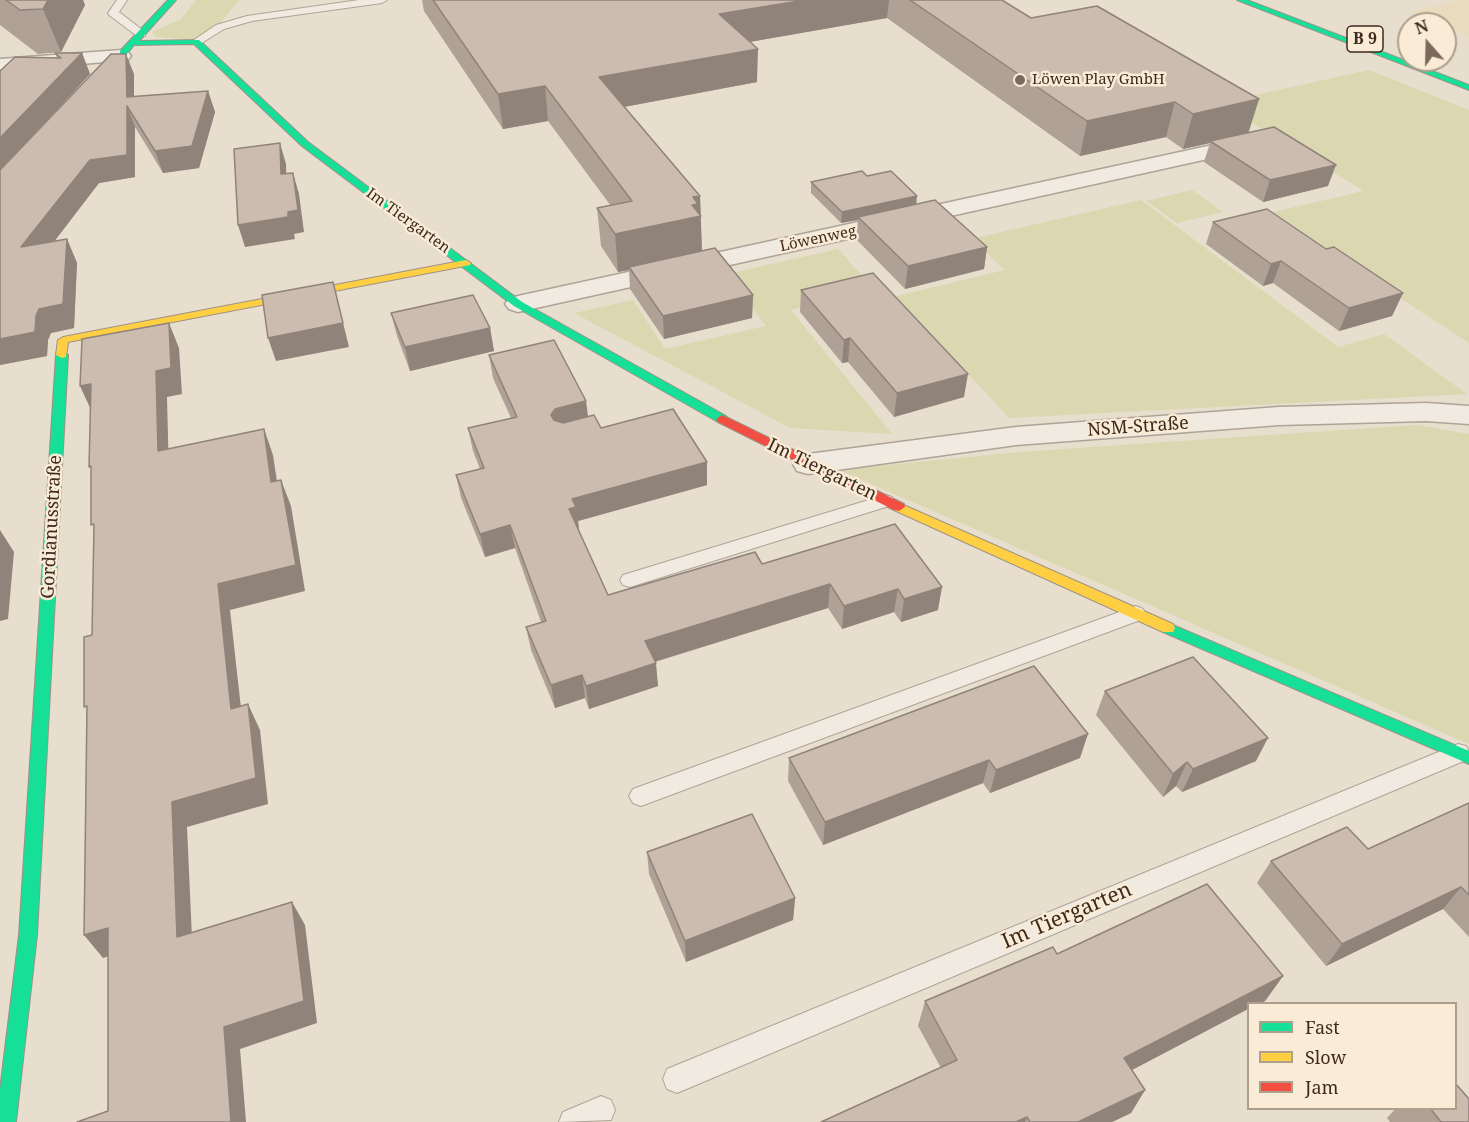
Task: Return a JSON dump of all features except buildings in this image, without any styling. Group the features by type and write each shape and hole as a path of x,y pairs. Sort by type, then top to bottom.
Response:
{"main road":[{"path":"105,73 172,0"},
{"name":"B 9","path":"1228,0 1323,32"},
{"name":"B 9","path":"1241,0 1469,88"},
{"name":"B 9","path":"1306,10 1446,79"},
{"path":"132,44 196,42"},
{"name":"Im Tiergarten","path":"196,42 305,144 518,304 694,405 885,501 1136,614 1464,755"},
{"name":"Gordianusstraße","path":"6,1122 28,935 63,340 466,263"}],"street":[{"path":"0,65 132,44"},
{"name":"Löwenweg","path":"518,304 1258,141"},
{"name":"NSM-Straße","path":"808,464 1016,436 1256,418 1426,412 1469,415"}],"lane":[{"path":"122,0 113,13 132,44"},
{"path":"196,42 220,27 251,18 382,0"},
{"path":"672,411 694,405"},
{"name":"Im Tiergarten","path":"630,580 885,501"},
{"path":"641,796 1136,614"},
{"name":"Im Tiergarten","path":"677,1078 1464,755"},
{"path":"573,1122 601,1110"}],"shaded area":[{"path":"196,0 239,0 206,41 156,37 152,32 181,19"},
{"path":"1459,0 1469,0 1469,37 1457,32 1457,12 1409,12"},
{"path":"1369,70 1469,110 1469,343 1269,213 1364,191 1219,103"},
{"path":"1192,190 1223,212 1177,223 1146,201"},
{"path":"1141,200 1338,347 1384,334 1467,394 1009,418 896,296 1005,270 971,239"},
{"path":"838,249 875,290 791,310 892,434 790,428 574,313 633,300 665,349 766,326 727,274"},
{"path":"1416,425 1469,434 1469,744 839,470 1019,452"}],"traffic: fast":[{"path":"123,53 172,0"},
{"path":"1241,0 1469,88"},
{"path":"133,43 196,42 305,144 518,304 722,419"},
{"path":"6,1122 28,935 62,355"},
{"path":"1168,628 1469,758"}],"traffic: slow":[{"path":"62,355 63,340 466,263"},
{"path":"899,507 1168,628"}],"traffic: jam":[{"path":"722,419 899,507"}],"place":[{"name":"Löwen Play GmbH","path":"1020,80"}]}
